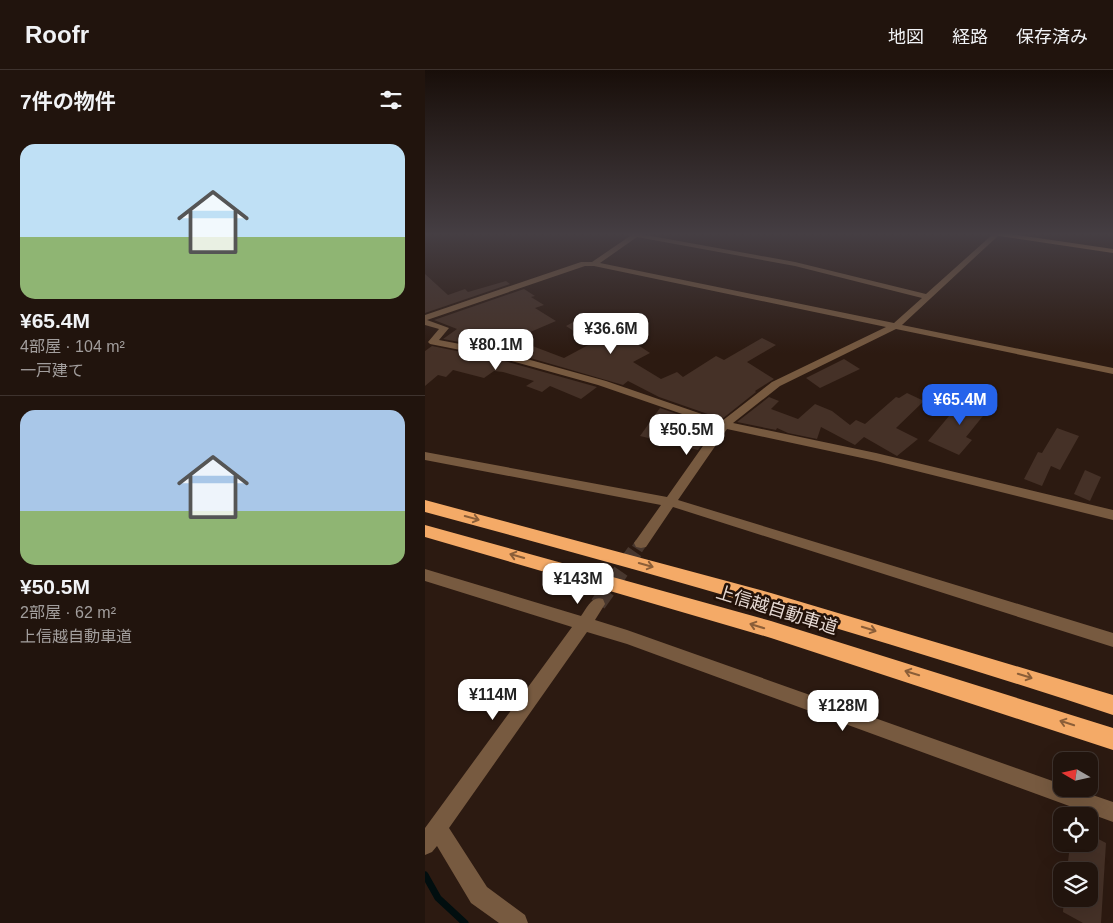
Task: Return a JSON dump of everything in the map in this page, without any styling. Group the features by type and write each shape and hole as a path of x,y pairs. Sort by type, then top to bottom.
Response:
{"highway":[{"name":"上信越自動車道","path":"425,506 608,554 813,612 1113,704"},
{"name":"上信越自動車道","path":"425,531 587,576 803,640 1113,739"}],"street":[{"path":"425,318 554,274"},
{"path":"643,274 1113,371"},
{"path":"834,274 927,297"},
{"path":"641,543 724,425 776,384 897,325 953,274"},
{"path":"425,322 445,328 429,343"},
{"path":"429,343 502,355 602,383 724,425 877,457 1113,515"},
{"path":"425,456 671,502 1113,640"},
{"path":"425,574 627,637 1113,812"},
{"path":"517,923 479,895 431,836 598,604"}],"building":[{"path":"425,274 448,295 465,289 468,292 506,281 510,284 425,313"},
{"path":"524,289 535,296 531,297 544,305 535,308 556,321 514,339 564,358 592,343 566,326 579,319 582,321 598,314 608,319 610,318 623,328 617,331 650,353 633,362 661,379 677,372 683,377 716,356 724,360 762,338 776,345 747,362 774,379 755,391 722,419 659,397 628,381 623,385 503,350 443,339 457,329 434,320"},
{"path":"432,346 501,360 597,387 581,399 550,386 542,392 526,386 534,381 503,372 494,371 484,378 453,370 446,377 438,375 425,386 425,351"},
{"path":"844,359 860,369 820,388 806,378"},
{"path":"907,393 924,401 896,428 918,439 897,456 864,437 855,445 821,427 817,439 788,433 777,428 776,430 737,422 769,397 779,401 771,409 798,419 815,404 832,411 850,425 856,420 865,424 896,397 899,398"},
{"path":"969,396 991,406 966,437 972,440 959,455 928,441 960,403"},
{"path":"660,408 714,427 698,450 640,436"},
{"path":"1057,428 1079,436 1060,470 1051,466 1042,486 1024,479 1038,452 1042,453"},
{"path":"1085,470 1101,477 1090,501 1074,494"},
{"path":"1098,839 1106,843 1101,923 1083,923 1063,912 1063,907 1098,907 1098,862 1068,862 1069,852 1098,852"}],"waterway":[{"path":"425,875 438,898 465,923"}],"tunnel":[{"path":"637,549 641,543"},
{"path":"598,604 638,547"}]}
